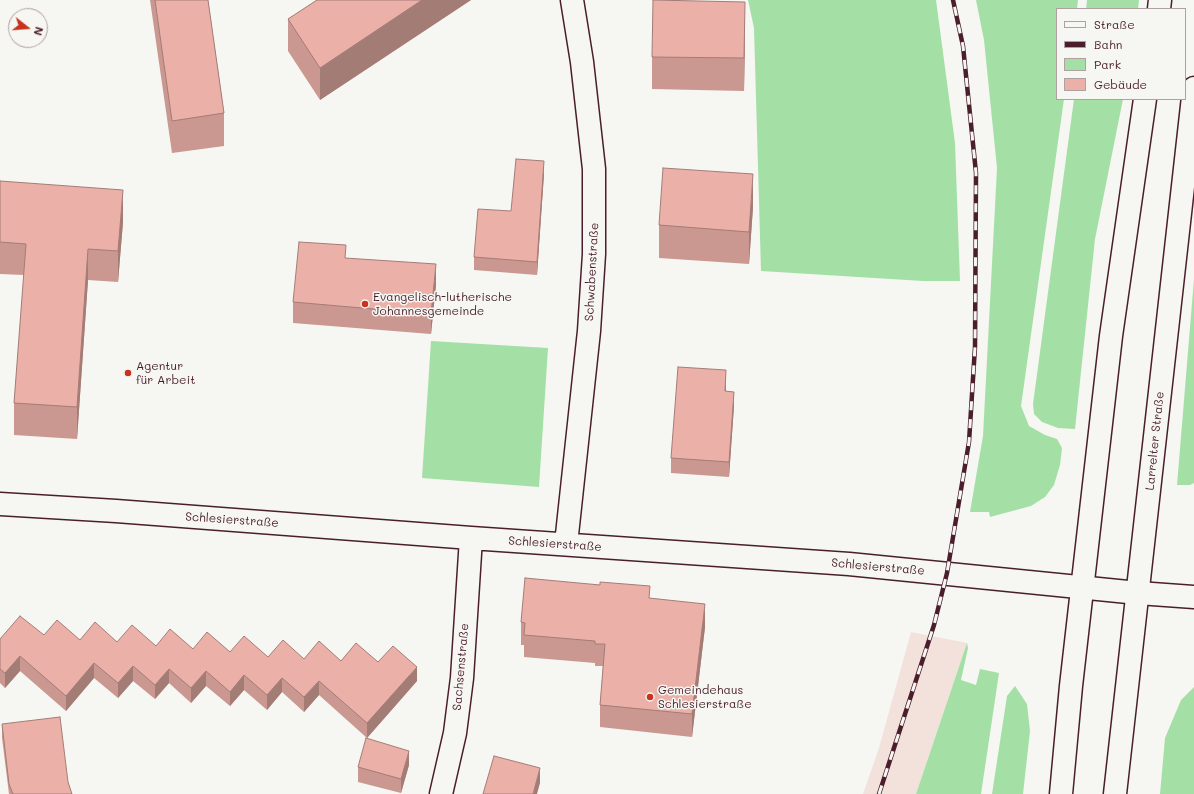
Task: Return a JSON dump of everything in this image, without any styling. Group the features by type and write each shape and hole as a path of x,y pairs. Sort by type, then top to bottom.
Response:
{"street":[{"name":"Schwabenstraße","path":"566,544 589,331 594,254 594,169 582,62 572,0"},
{"name":"Larrelter Straße","path":"1115,794 1194,88"},
{"path":"1061,794 1071,686 1111,336 1144,100"},
{"name":"Schlesierstraße","path":"0,504 116,511 471,538 848,564 1138,593 1194,597"},
{"name":"Sachsenstraße","path":"441,794 455,733 462,678 471,538"}],"shaded area":[{"path":"911,632 967,643 916,794 863,794 879,748"}],"green space":[{"path":"748,0 936,0 955,143 960,281 923,281 761,271 754,28"},
{"path":"976,0 1078,0 1077,8 1056,8 1056,100 1064,100 1021,406 1029,426 1045,435 1057,439 1062,448 1060,465 1054,485 1045,497 1031,506 990,517 989,512 970,512 983,436 997,168 984,40"},
{"path":"1087,0 1139,0 1138,8 1086,8"},
{"path":"1074,100 1123,100 1095,239 1075,429 1058,428 1042,422 1034,414 1033,404"},
{"path":"1194,279 1194,483 1190,485 1177,485"},
{"path":"431,341 548,348 539,487 422,478"},
{"path":"967,643 968,648 961,680 976,685 980,669 999,673 981,794 916,794"},
{"path":"1015,686 1027,704 1030,731 1023,794 992,794 1007,696"},
{"path":"1194,687 1194,794 1160,794 1165,738 1181,700"}],"building":[{"path":"155,0 208,0 224,113 172,121"},
{"path":"317,0 422,0 320,68 288,19"},
{"path":"653,0 745,2 744,58 652,57"},
{"path":"516,159 544,161 537,262 474,257 478,209 511,211"},
{"path":"663,168 753,174 749,232 659,225"},
{"path":"0,181 123,190 118,251 88,249 77,407 14,403 26,244 0,242"},
{"name":"Evangelisch-lutherische Johannesgemeinde","path":"299,242 346,245 345,258 436,264 431,314 293,302"},
{"path":"678,367 726,370 725,391 734,392 729,462 671,458"},
{"path":"525,578 600,585 600,582 650,586 649,598 705,604 692,714 600,705 605,644 595,644 595,641 524,635 525,623 521,622"},
{"path":"20,616 44,635 57,620 80,640 95,622 117,642 132,625 156,646 170,629 193,649 207,632 230,652 244,636 268,657 283,640 304,659 319,641 341,661 356,643 378,662 393,646 417,667 367,723 319,681 304,697 282,678 267,695 244,675 230,692 206,671 191,688 169,669 155,685 133,666 118,683 94,663 66,696 20,656 5,673 0,669 0,639"},
{"path":"60,717 68,782 72,794 13,794 9,784 2,724"},
{"path":"366,738 409,751 401,779 358,767"},
{"path":"494,756 540,768 533,794 483,794"}],"railway":[{"path":"879,794 934,625 947,573 969,442 975,347 976,173 963,46 953,0"}],"place":[{"name":"Evangelisch-lutherische Johannesgemeinde","path":"365,304"},
{"name":"Agentur für Arbeit","path":"128,373"},
{"name":"Gemeindehaus Schlesierstraße","path":"650,697"}]}
